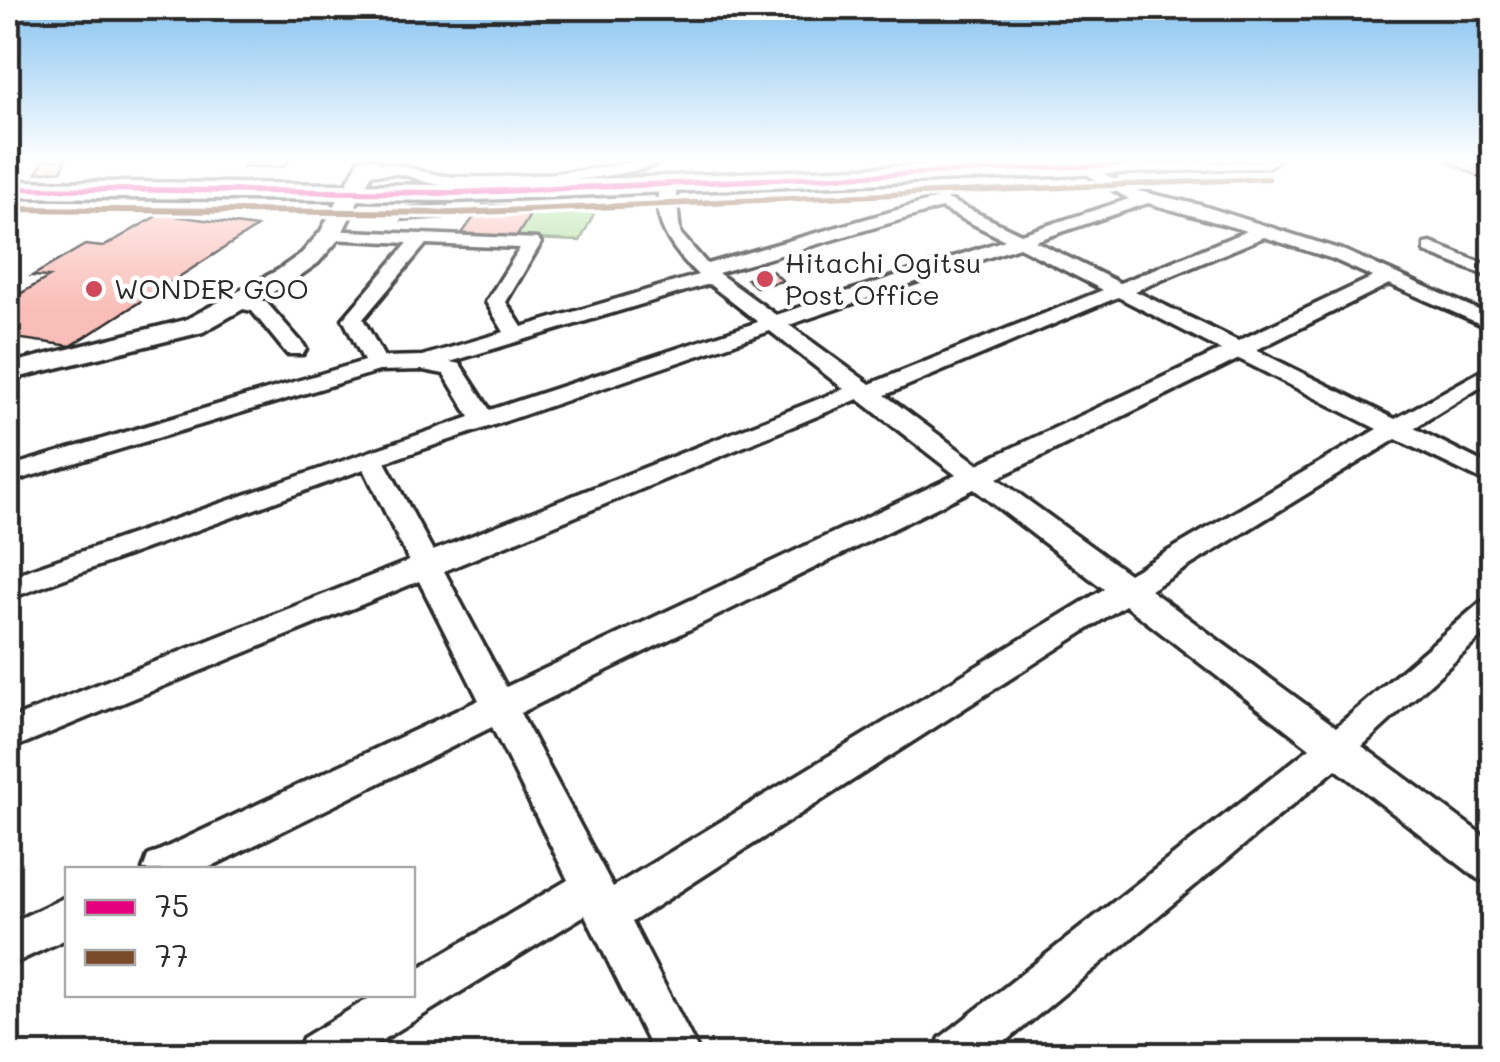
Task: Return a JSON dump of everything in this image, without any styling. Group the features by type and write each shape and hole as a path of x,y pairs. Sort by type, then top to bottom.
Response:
{"street":[{"path":"8,372 194,326 310,258 331,234 342,209"},
{"path":"666,209 671,238 707,274 1492,865"},
{"path":"423,363 921,209"},
{"path":"956,209 1492,477"},
{"path":"8,588 371,458 1113,209"},
{"path":"1182,209 1339,255 1492,324"},
{"path":"8,735 1263,231"},
{"path":"331,234 418,241 532,243 496,302 516,334"},
{"path":"377,364 353,319 418,241"},
{"path":"1431,248 1492,274"},
{"path":"168,867 1388,278"},
{"path":"236,302 258,306 295,349"},
{"path":"8,475 377,364 423,363 452,369 484,420"},
{"path":"319,1054 600,901 1492,371"},
{"path":"371,458 678,1054"},
{"path":"956,1054 1336,748 1490,615"},
{"path":"8,945 65,917"}],"green space":[{"path":"480,209 596,210 580,241 460,236"}],"building":[{"path":"406,209 446,209 445,218 402,221"},
{"path":"480,209 534,209 516,238 460,236"},
{"name":"WONDER GOO","path":"160,214 257,227 71,346 8,337 8,301 49,277 32,276 85,245 103,247"},
{"path":"772,271 783,281 756,287 747,279"}],"transit line":[{"name":"77","path":"8,209 454,213 560,209"}],"place":[{"name":"Hitachi Ogitsu Post Office","path":"765,279"},
{"name":"WONDER GOO","path":"94,289"}]}
